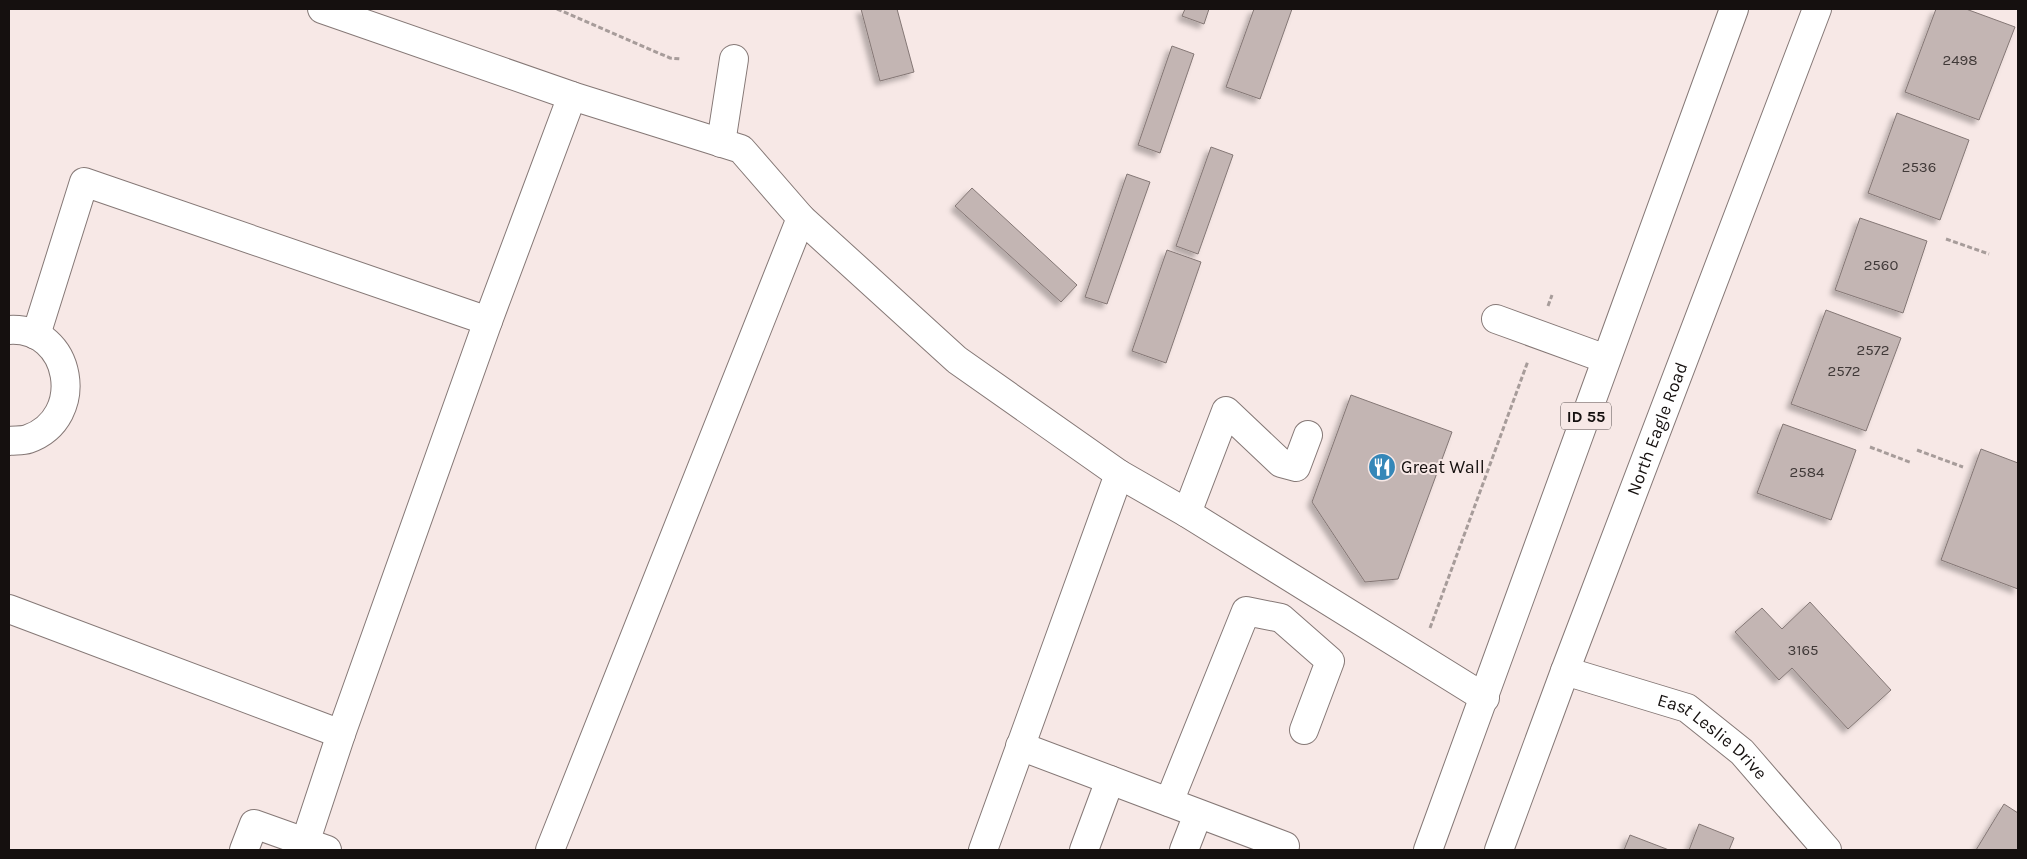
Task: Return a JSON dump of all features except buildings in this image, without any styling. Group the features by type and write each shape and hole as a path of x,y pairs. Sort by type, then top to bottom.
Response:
{"main road":[{"path":"322,9 572,96 741,150 801,218 957,360 1119,474 1187,513 1485,698"},
{"name":"ID 55","path":"1428,850 1485,698 1734,9"},
{"name":"North Eagle Road","path":"1499,850 1565,671 1817,9"},
{"path":"721,143 734,59"},
{"path":"244,850 254,824 316,846 341,734 488,321 572,96"},
{"path":"36,335 84,182 488,321"},
{"path":"550,850 801,218"},
{"path":"1496,319 1606,359"},
{"path":"9,330 36,335 51,346 62,362 67,380 65,399 58,416 44,430 27,439 9,441"},
{"path":"1187,513 1226,412 1280,463 1296,467 1308,435"},
{"path":"983,850 1119,474"},
{"path":"9,609 341,734"},
{"path":"1169,802 1246,611 1281,618 1330,661 1304,730"},
{"name":"East Leslie Drive","path":"1565,671 1687,708 1742,752 1826,850"},
{"path":"1020,746 1285,846 1283,850"},
{"path":"1084,850 1110,780"},
{"path":"1184,850 1198,814"}],"path":[{"path":"557,9 564,10 670,58 681,59"},
{"path":"1946,239 1989,254"},
{"path":"1419,658 1530,354"},
{"path":"1870,447 1912,463"},
{"path":"1916,450 1963,467"}],"place":[{"name":"Great Wall","path":"1382,467"}]}
